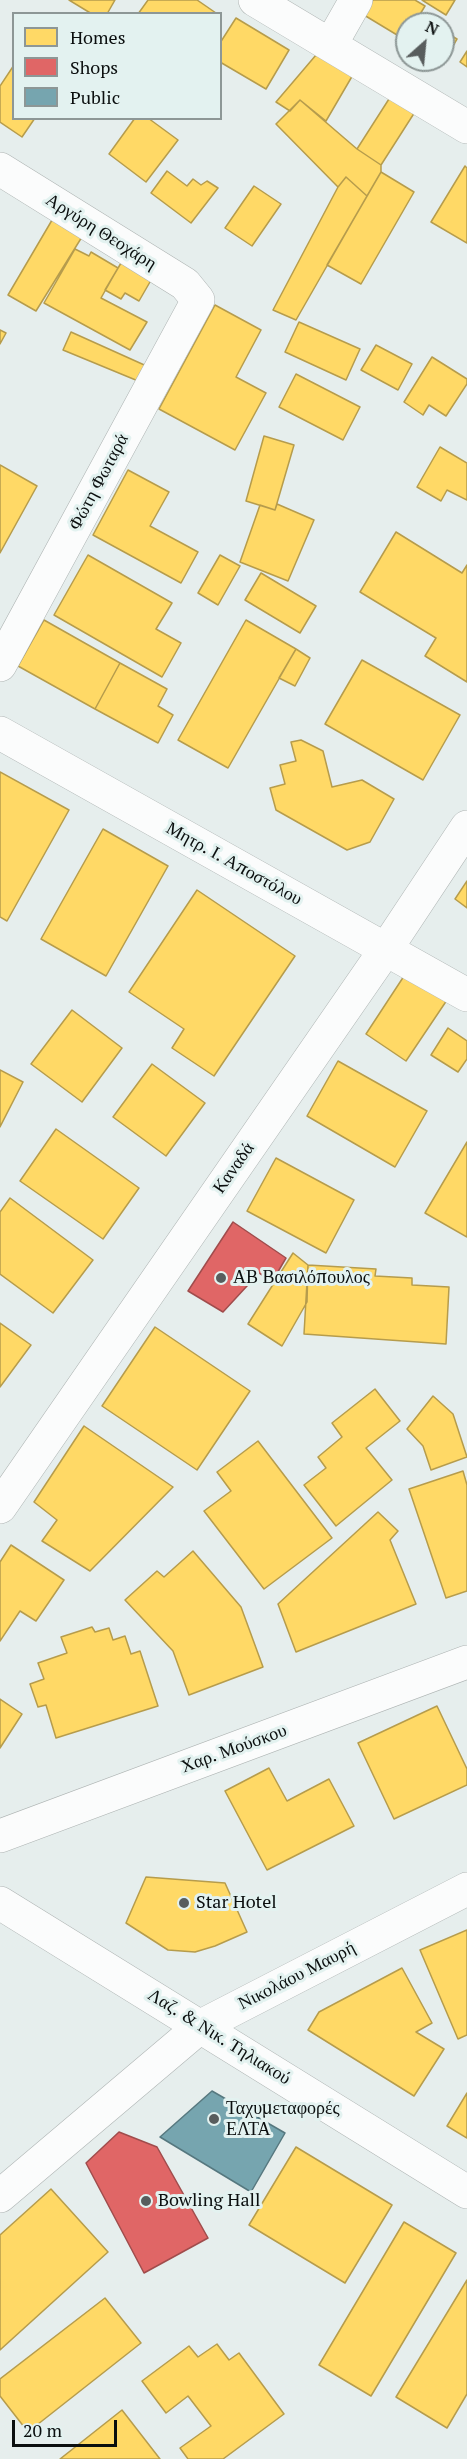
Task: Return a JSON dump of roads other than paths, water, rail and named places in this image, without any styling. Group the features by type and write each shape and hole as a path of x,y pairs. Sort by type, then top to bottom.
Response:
{"street":[{"path":"255,0 332,44 467,127"},
{"path":"332,44 356,0"},
{"name":"Αργύρη Θεοχάρη","path":"0,169 185,284 198,300"},
{"name":"Φώτη Φωταρά","path":"0,665 198,300"},
{"name":"Μητρ. Ι. Αποστόλου","path":"0,733 467,995"},
{"name":"Καναδά","path":"0,1507 386,949 467,827"},
{"name":"Χαρ. Μούσκου","path":"0,1836 467,1662"},
{"name":"Νικολάου Μαυρή","path":"0,2196 201,2025 467,1889"},
{"name":"Λαζ. & Νικ. Τηλιακού","path":"0,1903 201,2025 467,2192"}],"place":[{"name":"ΑΒ Βασιλόπουλος","path":"221,1278"},
{"name":"Star Hotel","path":"184,1903"},
{"name":"Ταχυμεταφορές ΕΛΤΑ","path":"214,2119"},
{"name":"Bowling Hall","path":"146,2201"}]}
